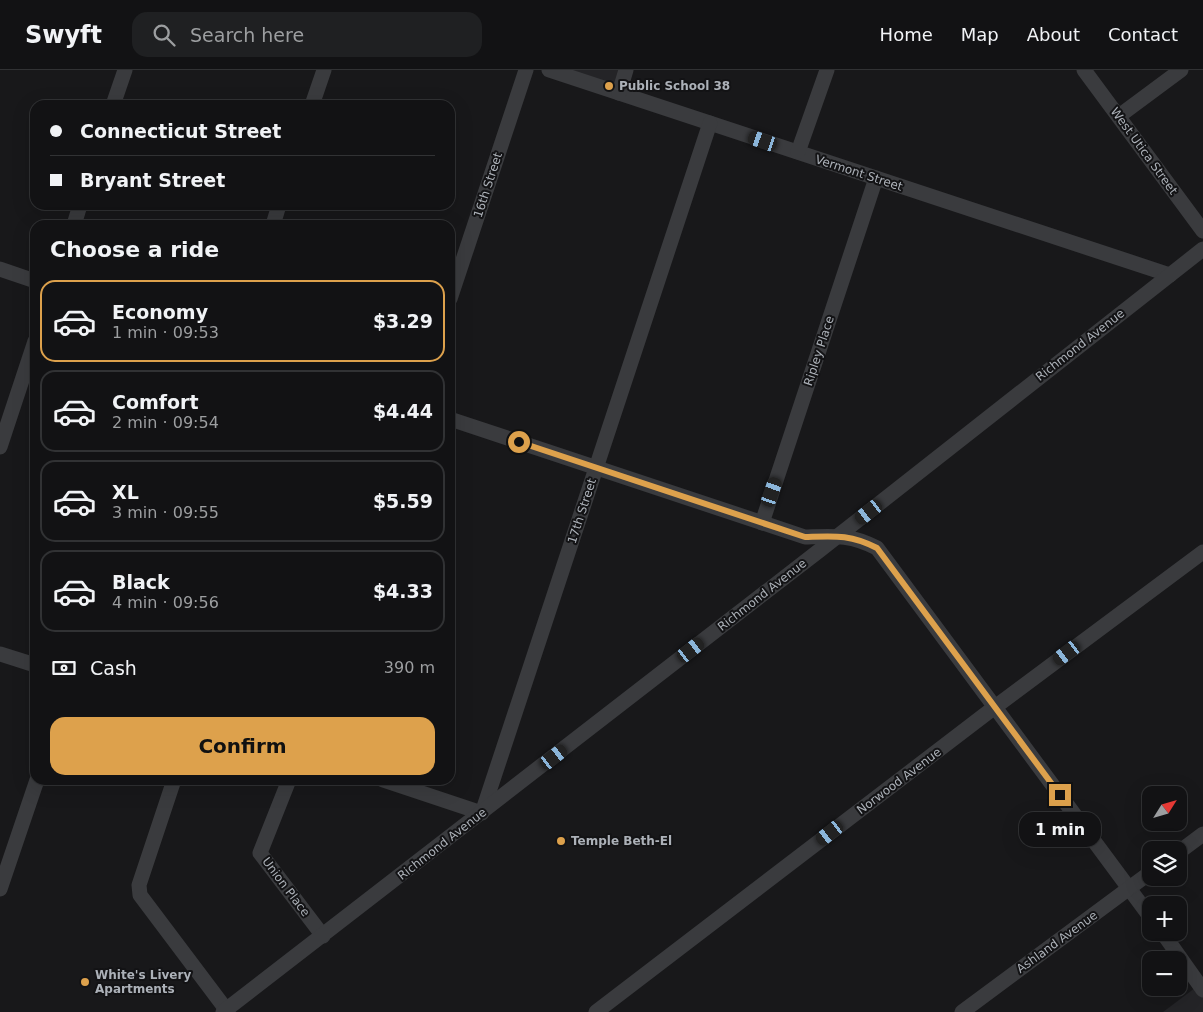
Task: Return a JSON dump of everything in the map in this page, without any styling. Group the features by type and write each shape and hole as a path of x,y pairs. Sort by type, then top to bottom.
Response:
{"street":[{"path":"115,100 125,70"},
{"path":"314,100 324,70"},
{"name":"16th Street","path":"455,284 526,70"},
{"name":"Vermont Street","path":"549,70 1170,275"},
{"path":"619,93 626,70"},
{"path":"798,152 827,70"},
{"name":"West Utica Street","path":"1084,70 1203,232"},
{"path":"1119,116 1181,70"},
{"name":"17th Street","path":"482,813 710,123"},
{"name":"Ripley Place","path":"762,523 876,178"},
{"name":"Richmond Avenue","path":"226,1011 838,536 1203,249"},
{"path":"0,269 30,279"},
{"path":"0,447 30,356"},
{"path":"455,421 805,537 838,536 862,540 877,548 1142,906"},
{"name":"Norwood Avenue","path":"596,1012 995,707 1203,552"},
{"path":"0,654 30,663"},
{"path":"0,889 35,785"},
{"path":"172,785 139,885 140,895 226,1011"},
{"name":"Union Place","path":"286,785 260,853 323,936"},
{"path":"398,785 482,813"},
{"path":"1187,846 1203,834"},
{"name":"Ashland Avenue","path":"962,1012 1142,879"},
{"path":"1168,941 1203,990"}],"shaded area":[{"name":"Public School 38","path":"549,70 626,70 619,93"},
{"path":"1203,982 1203,1012 1163,1012 1187,996 1187,994"}],"place":[{"name":"Public School 38","path":"609,86"},
{"name":"Temple Beth-El","path":"561,841"},
{"name":"White's Livery Apartments","path":"85,982"}],"route":[{"path":"519,442 805,537 849,537 862,540 877,548 1060,795"}]}
